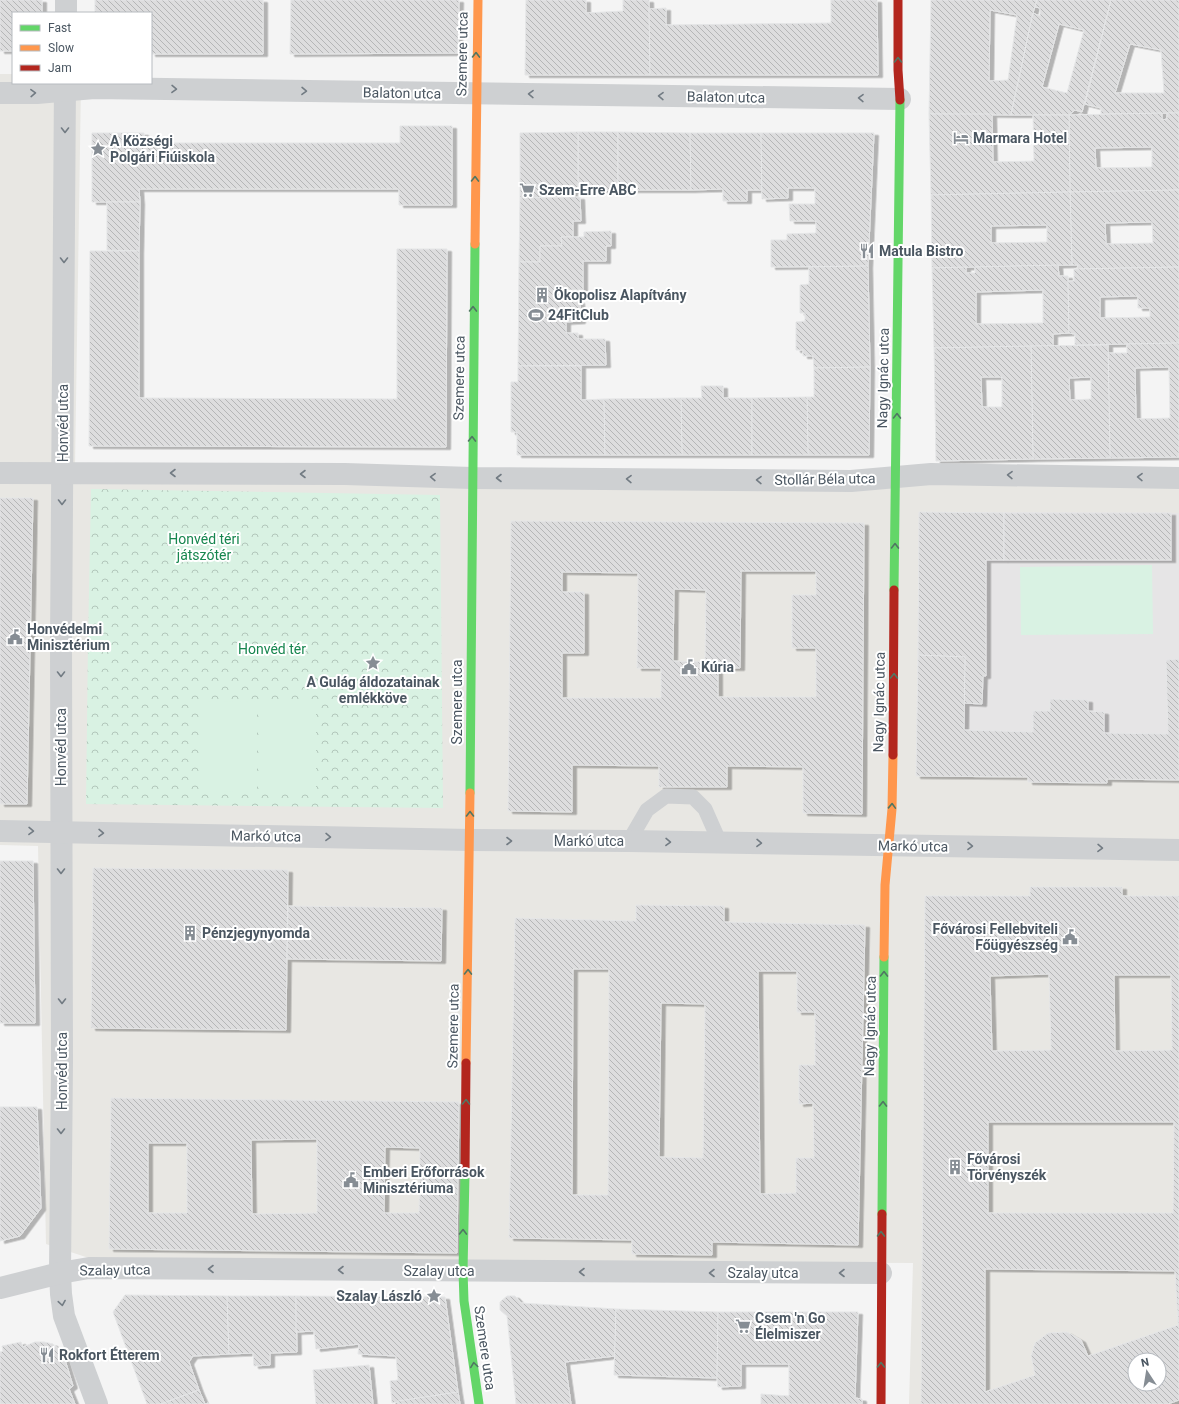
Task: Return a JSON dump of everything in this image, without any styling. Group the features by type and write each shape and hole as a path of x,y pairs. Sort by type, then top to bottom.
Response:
{"street":[{"path":"66,0 66,12"},
{"name":"Szemere utca","path":"478,0 475,94 470,840 463,1271 464,1301 479,1404"},
{"name":"Nagy Ignác utca","path":"881,1404 880,1274 885,885 892,809 900,99 898,70 898,0"},
{"name":"Balaton utca","path":"0,93 37,93 65,87 900,99"},
{"name":"Honvéd utca","path":"65,87 62,473 62,1062 60,1273 64,1316 97,1404"},
{"path":"0,473 344,474 472,478"},
{"name":"Stollár Béla utca","path":"472,478 851,481 931,474 1179,478"},
{"name":"Markó utca","path":"0,831 470,840 629,841 1179,850"},
{"name":"Szalay utca","path":"0,1288 60,1273 89,1268 880,1274"}],"lane":[{"path":"629,841 647,810 666,796 672,796 693,797 705,809 720,843"}],"shaded area":[{"path":"0,74 12,74 12,84 81,84 75,467 1179,475 1179,1404 909,1404 913,1263 92,1259 46,1244 38,846 0,845"},
{"path":"919,512 1179,513 1179,780 1107,779 1107,783 1028,782 1028,777 916,776"}],"green space":[{"name":"Honvéd tér","path":"91,489 440,495 443,808 86,804"},
{"path":"1152,565 1153,634 1021,635 1020,567"},
{"path":"257,701 257,792 201,791 201,702"},
{"path":"259,701 316,701 316,791 259,791"}],"building":[{"path":"0,0 42,0 42,12 12,12 12,51 0,51"},
{"path":"95,0 263,0 263,54 152,54 152,12 95,12"},
{"path":"291,0 459,0 458,53 290,54"},
{"path":"526,0 586,0 586,13 623,11 623,0 649,0 650,75 525,75"},
{"path":"831,0 877,0 878,75 650,75 649,9 666,8 666,25 831,23"},
{"path":"931,0 1037,0 1011,115 929,114","holes":["990,10 1017,15 1008,80 989,81"]},
{"path":"1037,0 1111,0 1082,112 1075,110 1069,115 1011,115 1033,13 1040,16 1040,8 1035,7","holes":["1059,24 1084,30 1067,93 1042,87"]},
{"path":"1111,0 1179,0 1179,113 1101,114 1101,108 1085,104","holes":["1130,44 1161,50 1164,93 1115,93"]},
{"path":"1162,113 1162,120 1167,119 1167,113 1179,113 1179,190 1070,192 1069,115","holes":["1152,147 1152,167 1096,168 1095,148"]},
{"name":"Marmara Hotel","path":"929,114 992,114 993,162 1034,161 1033,115 1069,115 1070,192 931,195"},
{"path":"400,126 452,126 452,205 399,205 399,189 139,189 140,202 92,202 92,133 144,133 144,143 400,143"},
{"path":"578,132 618,132 618,190 578,191"},
{"path":"578,132 578,191 573,191 573,197 520,198 520,133"},
{"path":"618,132 690,133 691,190 618,190"},
{"path":"690,133 761,133 762,190 747,190 747,201 723,201 723,189 691,190"},
{"path":"761,133 874,133 868,266 771,267 771,240 787,240 787,234 816,233 816,221 790,221 789,204 815,204 815,188 788,188 788,198 762,199"},
{"path":"1179,190 1179,267 1077,269 1078,265 1072,265 1070,192","holes":["1152,222 1153,243 1106,244 1105,223"]},
{"path":"1070,192 1072,265 932,268 931,195","holes":["1047,225 1047,242 991,243 991,226"]},
{"path":"580,197 581,221 573,221 573,237 561,237 562,246 540,246 540,262 519,262 520,198"},
{"path":"107,202 140,202 139,251 107,250"},
{"name":"Ökopolisz Alapítvány","path":"611,231 611,246 606,246 606,261 583,261 583,290 566,290 566,301 580,301 581,321 566,322 566,333 578,333 578,339 605,339 606,365 518,366 519,262 540,262 540,246 562,246 561,237 584,237 584,232"},
{"path":"397,249 447,249 446,447 89,446 90,251 139,251 139,398 397,399"},
{"path":"1058,265 1059,276 1068,276 1069,333 1053,334 1053,346 934,348 932,268 966,267 966,273 975,273 975,267","holes":["1043,290 1043,323 976,324 976,292"]},
{"path":"868,266 870,367 814,368 813,356 803,356 803,350 796,350 796,322 805,321 805,313 800,313 800,285 809,284 809,267"},
{"path":"1179,267 1179,343 1075,345 1075,334 1069,333 1068,281 1074,281 1074,269","holes":["1138,296 1138,308 1150,308 1150,317 1100,318 1100,297"]},
{"path":"1179,343 1179,457 1110,458 1108,353 1127,353 1127,344","holes":["1169,367 1170,418 1136,419 1135,368"]},
{"path":"1108,345 1110,458 1033,459 1031,346","holes":["1091,377 1091,399 1070,400 1069,378"]},
{"path":"1031,346 1033,459 936,461 934,348","holes":["981,377 1002,377 1002,407 982,407"]},
{"path":"518,366 581,366 581,400 604,399 605,455 517,455 517,432 511,432 511,382 518,382"},
{"path":"870,367 869,455 808,455 807,397 814,397 814,368"},
{"path":"701,386 723,386 723,398 752,398 752,455 682,455 681,398 702,398"},
{"path":"807,397 808,455 752,455 752,398"},
{"path":"681,398 682,455 605,455 604,399"},
{"name":"Honvédelmi Minisztérium","path":"0,498 33,498 27,804 0,804"},
{"path":"919,512 1004,513 1004,560 986,560 986,676 983,676 982,704 964,703 965,657 918,655"},
{"path":"1004,513 1171,513 1171,560 1004,560"},
{"name":"Kúria","path":"511,521 864,523 862,814 803,813 803,767 727,766 727,787 659,787 659,766 572,765 572,812 508,811","holes":["741,571 816,571 816,595 792,595 792,648 816,648 816,697 718,697 718,668 740,668","562,572 638,573 637,668 661,668 661,698 562,698 562,653 584,653 584,592 562,592","674,589 706,590 705,662 673,661"]},
{"path":"918,655 965,657 964,730 1033,732 1033,711 1050,711 1050,699 1088,700 1088,711 1104,712 1104,733 1168,734 1166,660 1179,659 1179,780 1107,779 1107,783 1028,782 1028,777 916,776"},
{"path":"0,861 33,861 35,1023 0,1023"},
{"name":"Pénzjegynyomda","path":"93,868 288,870 286,1030 91,1028"},
{"name":"Fővárosi Törvényszék","path":"1030,887 1122,887 1122,896 1179,896 1179,1400 1168,1404 921,1404 925,896 1030,896","holes":["1049,974 1051,1050 992,1051 990,976","1114,975 1171,975 1172,1050 1115,1051","988,1122 1174,1122 1173,1213 988,1213","985,1269 1175,1271 1178,1325 1088,1356 1081,1340 1067,1332 1048,1333 1035,1343 1031,1356 1035,1375 985,1392"]},
{"path":"636,905 724,906 724,922 865,925 858,1245 712,1242 712,1255 632,1254 632,1240 509,1238 515,918 636,921","holes":["573,969 609,969 608,1195 572,1195","758,971 797,971 797,1012 815,1012 815,1065 799,1065 799,1104 813,1103 814,1158 796,1158 796,1193 760,1194","661,1003 705,1004 703,1158 659,1157"]},
{"path":"288,906 442,908 441,961 287,959"},
{"name":"Emberi Erőforrások Minisztériuma","path":"111,1098 459,1102 457,1253 109,1249","holes":["317,1139 317,1213 252,1214 251,1140","148,1143 187,1143 187,1213 148,1213","385,1147 420,1148 419,1213 384,1213"]},
{"path":"0,1107 37,1107 41,1208 20,1236 0,1241"},
{"path":"125,1295 227,1296 229,1354 193,1356 189,1362 199,1390 161,1404 147,1404 113,1312"},
{"path":"227,1296 296,1296 297,1352 270,1353 270,1365 254,1366 253,1353 229,1354"},
{"path":"296,1296 445,1297 458,1392 392,1403 390,1381 398,1380 396,1356 358,1354 359,1344 316,1349 314,1331 296,1332"},
{"path":"507,1296 515,1296 521,1303 616,1309 615,1356 565,1362 571,1404 516,1404 507,1316 500,1310 500,1302"},
{"path":"616,1309 718,1312 717,1378 614,1375"},
{"path":"718,1312 858,1312 855,1398 862,1399 862,1404 761,1404 761,1394 789,1396 789,1364 741,1364 741,1386 718,1387"},
{"path":"21,1342 23,1347 35,1342 53,1344 63,1353 73,1386 69,1389 75,1404 0,1404 0,1352 3,1351 2,1346"},
{"path":"369,1365 373,1404 316,1404 313,1370"},
{"path":"199,1390 205,1404 161,1404"},
{"path":"458,1392 460,1404 398,1404 398,1401"}],"traffic: fast":[{"path":"894,590 900,100"},
{"path":"470,793 475,244"},
{"path":"882,1214 884,957"},
{"path":"465,1173 463,1271 464,1301 479,1404"}],"traffic: slow":[{"path":"475,244 478,0"},
{"path":"884,957 885,885 892,809 893,755"},
{"path":"466,1063 470,793"}],"traffic: jam":[{"path":"898,0 898,70 900,100"},
{"path":"893,755 894,590"},
{"path":"465,1173 466,1063"},
{"path":"881,1404 882,1214"}],"place":[{"name":"Marmara Hotel","path":"961,138"},
{"name":"A Községi Polgári Fiúiskola","path":"98,149"},
{"name":"Szem-Erre ABC","path":"527,190"},
{"name":"Matula Bistro","path":"867,251"},
{"name":"Ökopolisz Alapítvány","path":"542,295"},
{"name":"24FitClub","path":"536,315"},
{"name":"Honvédelmi Minisztérium","path":"15,637"},
{"name":"A Gulág áldozatainak emlékköve","path":"373,663"},
{"name":"Kúria","path":"689,667"},
{"name":"Pénzjegynyomda","path":"190,933"},
{"name":"Fővárosi Fellebviteli Főügyészség","path":"1070,937"},
{"name":"Fővárosi Törvényszék","path":"955,1167"},
{"name":"Emberi Erőforrások Minisztériuma","path":"351,1180"},
{"name":"Szalay László","path":"434,1296"},
{"name":"Csem 'n Go Élelmiszer","path":"743,1326"},
{"name":"Rokfort Étterem","path":"47,1355"}],"park label":[{"name":"Honvéd téri játszótér","path":"204,548"}]}
